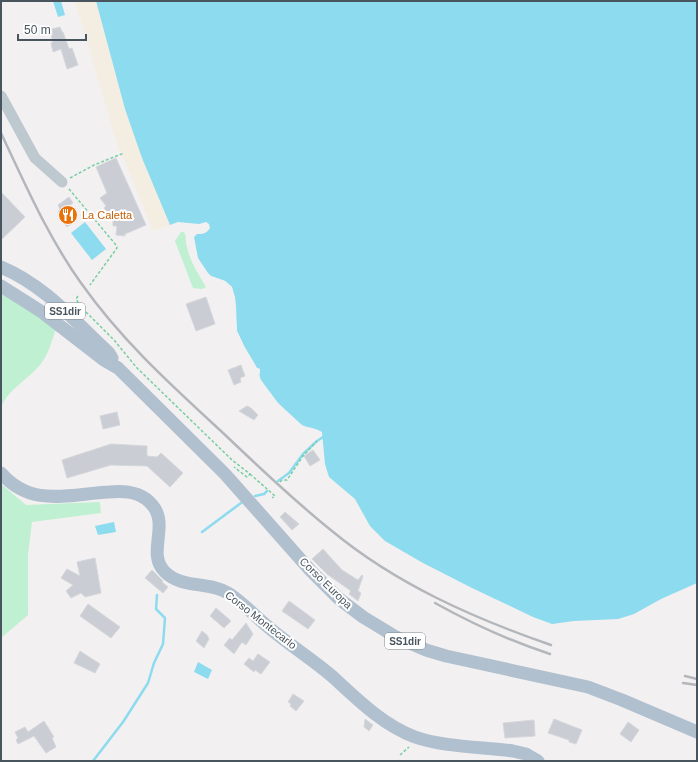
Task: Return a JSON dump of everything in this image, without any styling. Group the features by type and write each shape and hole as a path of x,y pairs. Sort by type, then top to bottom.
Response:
{"main road":[{"name":"Corso Europa","path":"1,267 14,272 46,293 108,354 118,368 226,474 328,588 368,621 396,637 426,650 463,660 588,687 697,732"},
{"name":"Corso Europa","path":"1,286 35,307 104,360 118,368"},
{"path":"35,307 43,306 45,304 46,293"},
{"name":"Corso Montecarlo","path":"1,473 17,488 36,495 59,496 115,491 133,493 142,497 151,504 158,517 160,529 156,552 159,564 165,572 174,579 184,583 213,587 227,593 267,626 314,661 388,723 401,731 427,741 518,752 526,754 538,761"}],"street":[{"path":"1,96 32,154 45,168 62,182"}],"path":[{"path":"90,285 117,248 67,186 62,182 94,165 124,152"},
{"path":"78,296 76,299 80,307 114,340 137,368 232,460 275,496 272,498"},
{"path":"280,482 282,480 287,480 317,441"},
{"path":"234,467 247,476 250,474"}],"green space":[{"path":"181,232 184,232 185,234 186,245 190,258 206,287 202,289 193,288 175,241"},
{"path":"1,290 56,328 45,358 34,371 8,395 1,407"},
{"path":"1,484 26,505 100,502 101,513 32,522 28,555 28,615 1,638"}],"sand":[{"path":"75,1 96,1 125,109 142,158 170,225 153,231 121,152 119,151"}],"water":[{"path":"53,1 61,1 65,15 58,17"},
{"path":"96,1 697,1 697,583 661,599 634,614 618,619 574,621 552,624 533,617 472,588 423,563 385,541 370,526 355,499 329,477 325,464 322,432 304,426 291,417 278,404 260,379 260,369 257,368 237,331 232,287 225,281 211,276 198,258 194,237 197,234 206,233 210,228 209,224 206,222 199,224 178,222 170,225 142,158 125,109"},
{"path":"85,222 106,249 92,260 71,233"},
{"path":"114,522 116,532 98,535 95,526"},
{"path":"198,662 212,670 208,679 194,672"}],"pier":[{"path":"211,276 225,281 232,287 235,297 237,331 257,368 260,369 259,375 261,380 278,403 303,426 300,426 290,418 276,404 259,381 257,375 258,370 255,369 235,332 234,306 230,289 224,282 210,278"}],"building":[{"path":"60,27 69,49 72,48 78,65 67,69 61,49 53,52 51,43 53,42 51,35 53,35 52,29"},
{"path":"116,158 146,225 125,234 125,236 116,235 117,226 113,226 113,220 104,208 106,206 100,198 107,193 96,167"},
{"path":"1,192 25,217 1,240"},
{"path":"69,197 73,203 66,208 75,221 67,227 59,216 58,211 60,209 58,205"},
{"path":"206,297 215,324 196,331 186,304"},
{"path":"241,365 245,376 240,378 241,382 234,385 228,370"},
{"path":"247,406 258,415 254,420 239,411"},
{"path":"117,412 120,425 103,429 100,416"},
{"path":"111,444 147,446 147,456 157,457 161,453 183,473 170,487 147,466 111,465 67,478 62,460"},
{"path":"313,450 320,460 310,466 304,456"},
{"path":"285,512 299,524 292,530 280,517"},
{"path":"323,549 342,570 358,580 362,575 363,576 358,591 361,593 358,601 349,594 351,591 327,574 312,559"},
{"path":"95,558 101,593 85,597 81,593 71,598 66,591 73,585 61,578 67,569 80,576 77,562"},
{"path":"152,570 168,587 163,593 145,578"},
{"path":"289,601 315,620 308,629 282,611"},
{"path":"88,604 120,627 111,638 80,616"},
{"path":"216,608 231,621 224,628 210,616"},
{"path":"246,623 253,634 246,645 242,642 234,654 224,645 230,638 232,640"},
{"path":"202,631 209,639 204,648 196,641"},
{"path":"80,651 100,664 95,673 74,663"},
{"path":"258,654 270,662 261,674 255,670 254,672 244,664 249,658 253,661"},
{"path":"293,694 304,701 296,711 288,702"},
{"path":"365,719 373,725 369,731 364,727"},
{"path":"554,719 582,730 576,744 548,733"},
{"path":"534,720 535,736 505,738 503,723"},
{"path":"44,721 54,737 52,738 56,747 46,753 34,736 18,744 16,740 18,738 15,732 25,727 28,732"},
{"path":"628,722 639,730 631,742 620,734"}],"waterway":[{"path":"278,481 289,473 303,454 323,437"},
{"path":"255,496 264,494 267,491"},
{"path":"202,532 241,503"},
{"path":"93,761 123,722 148,683 154,663 163,644 165,618 156,609 157,595"}],"railway":[{"path":"1,133 28,191 58,247 81,283 97,304 148,362 262,470 332,531 382,567 436,598 464,611 522,635 551,645"},
{"path":"435,603 491,631 550,654"},
{"path":"685,676 697,679"},
{"path":"683,683 697,685"}],"place":[{"name":"La Caletta","path":"68,215"}]}
